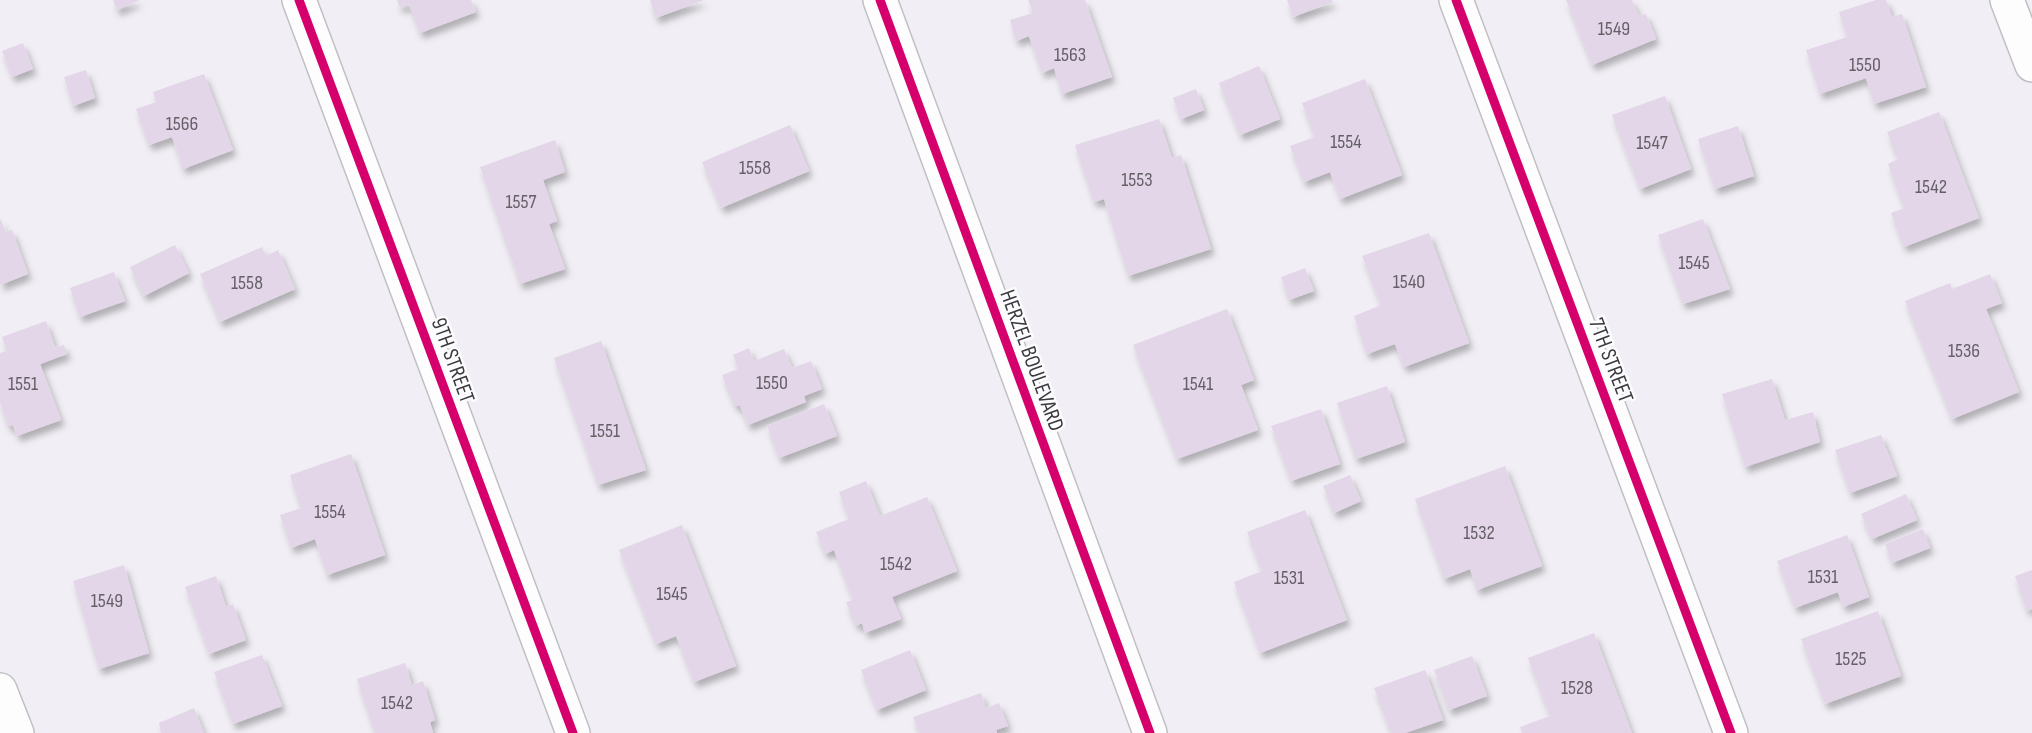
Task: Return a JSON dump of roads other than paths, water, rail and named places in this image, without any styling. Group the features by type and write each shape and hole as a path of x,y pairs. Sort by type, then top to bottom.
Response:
{"street":[{"name":"9TH STREET","path":"299,0 573,733"},
{"name":"HERZEL BOULEVARD","path":"880,0 1150,733"},
{"name":"7TH STREET","path":"1456,0 1731,733"},
{"path":"2007,0 2032,66"},
{"path":"0,690 17,733"}]}
